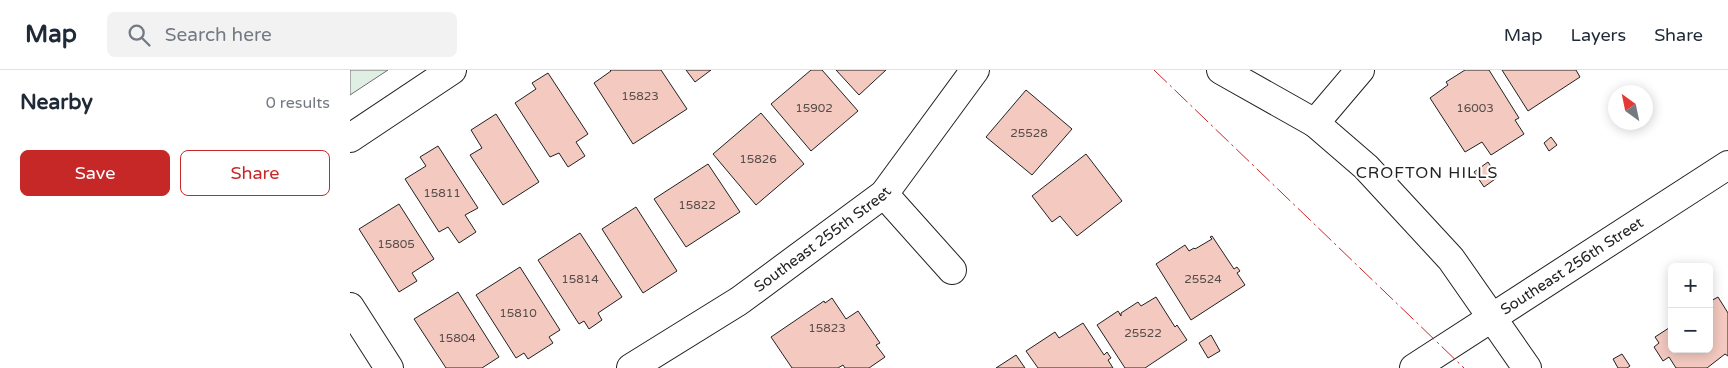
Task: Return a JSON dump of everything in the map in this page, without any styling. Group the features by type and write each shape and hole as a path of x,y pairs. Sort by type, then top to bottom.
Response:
{"street":[{"path":"350,138 452,70"},
{"name":"Southeast 255th Street","path":"632,368 739,301 884,194 975,70"},
{"path":"1222,70 1315,123 1366,167 1451,258 1527,368"},
{"path":"1315,123 1360,70"},
{"name":"Southeast 256th Street","path":"1414,368 1728,165"},
{"path":"884,194 952,270"},
{"path":"350,307 389,368"}],"green space":[{"path":"350,70 388,70 350,95"}],"building":[{"path":"610,70 661,70 687,109 633,144 594,83"},
{"path":"686,70 711,70 695,82"},
{"path":"811,70 822,70 858,111 811,151 771,104"},
{"path":"836,70 886,70 859,95"},
{"path":"1465,70 1489,70 1519,118 1515,120 1524,134 1491,155 1482,142 1465,152 1430,98 1448,85 1446,82"},
{"path":"1502,70 1576,70 1580,77 1528,111"},
{"path":"548,73 588,134 576,142 585,156 568,167 559,153 550,157 515,103 536,89 532,83"},
{"path":"1026,90 1072,129 1032,175 986,137"},
{"path":"761,113 804,164 756,205 713,154"},
{"path":"496,114 539,182 503,205 470,155 482,148 471,130"},
{"path":"1551,137 1557,145 1549,151 1544,143"},
{"path":"438,146 478,208 465,215 476,232 459,243 448,227 439,232 405,179 426,166 420,157"},
{"path":"1086,154 1122,201 1077,236 1060,216 1052,222 1032,196"},
{"path":"1488,162 1498,177 1484,187 1474,172"},
{"path":"708,164 740,212 686,247 654,199"},
{"path":"399,204 434,259 412,273 417,281 399,292 359,229"},
{"path":"636,207 677,271 643,293 602,229"},
{"path":"580,233 622,297 598,313 602,320 589,329 584,321 579,324 538,260"},
{"path":"1212,236 1234,269 1237,267 1240,271 1237,273 1245,285 1191,320 1156,264 1185,245 1189,251 1195,249 1212,239 1210,237"},
{"path":"520,267 560,330 549,337 553,343 528,359 524,353 516,358 476,295"},
{"path":"458,292 499,357 482,368 446,368 414,319"},
{"path":"1156,297 1175,327 1177,325 1187,340 1145,368 1125,368 1097,325 1118,311 1121,316 1121,313 1138,302 1141,306"},
{"path":"1718,297 1728,313 1728,356 1725,354 1707,368 1676,368 1669,357 1663,361 1654,347 1659,343 1655,337 1668,329 1668,353 1713,353 1713,300"},
{"path":"832,298 846,319 858,311 880,343 876,345 885,357 869,368 845,368 843,365 838,368 792,368 771,337 824,301 825,303"},
{"path":"1083,323 1104,355 1107,352 1111,358 1108,360 1113,368 1038,368 1026,351 1055,332 1059,338"},
{"path":"1211,335 1220,351 1208,358 1199,343"},
{"path":"1622,354 1630,366 1627,368 1618,368 1613,359"},
{"path":"1016,355 1025,368 996,368"}],"power":[{"path":"1154,70 1464,368"}],"district":[{"name":"CROFTON HILLS","path":"1427,172"}]}
